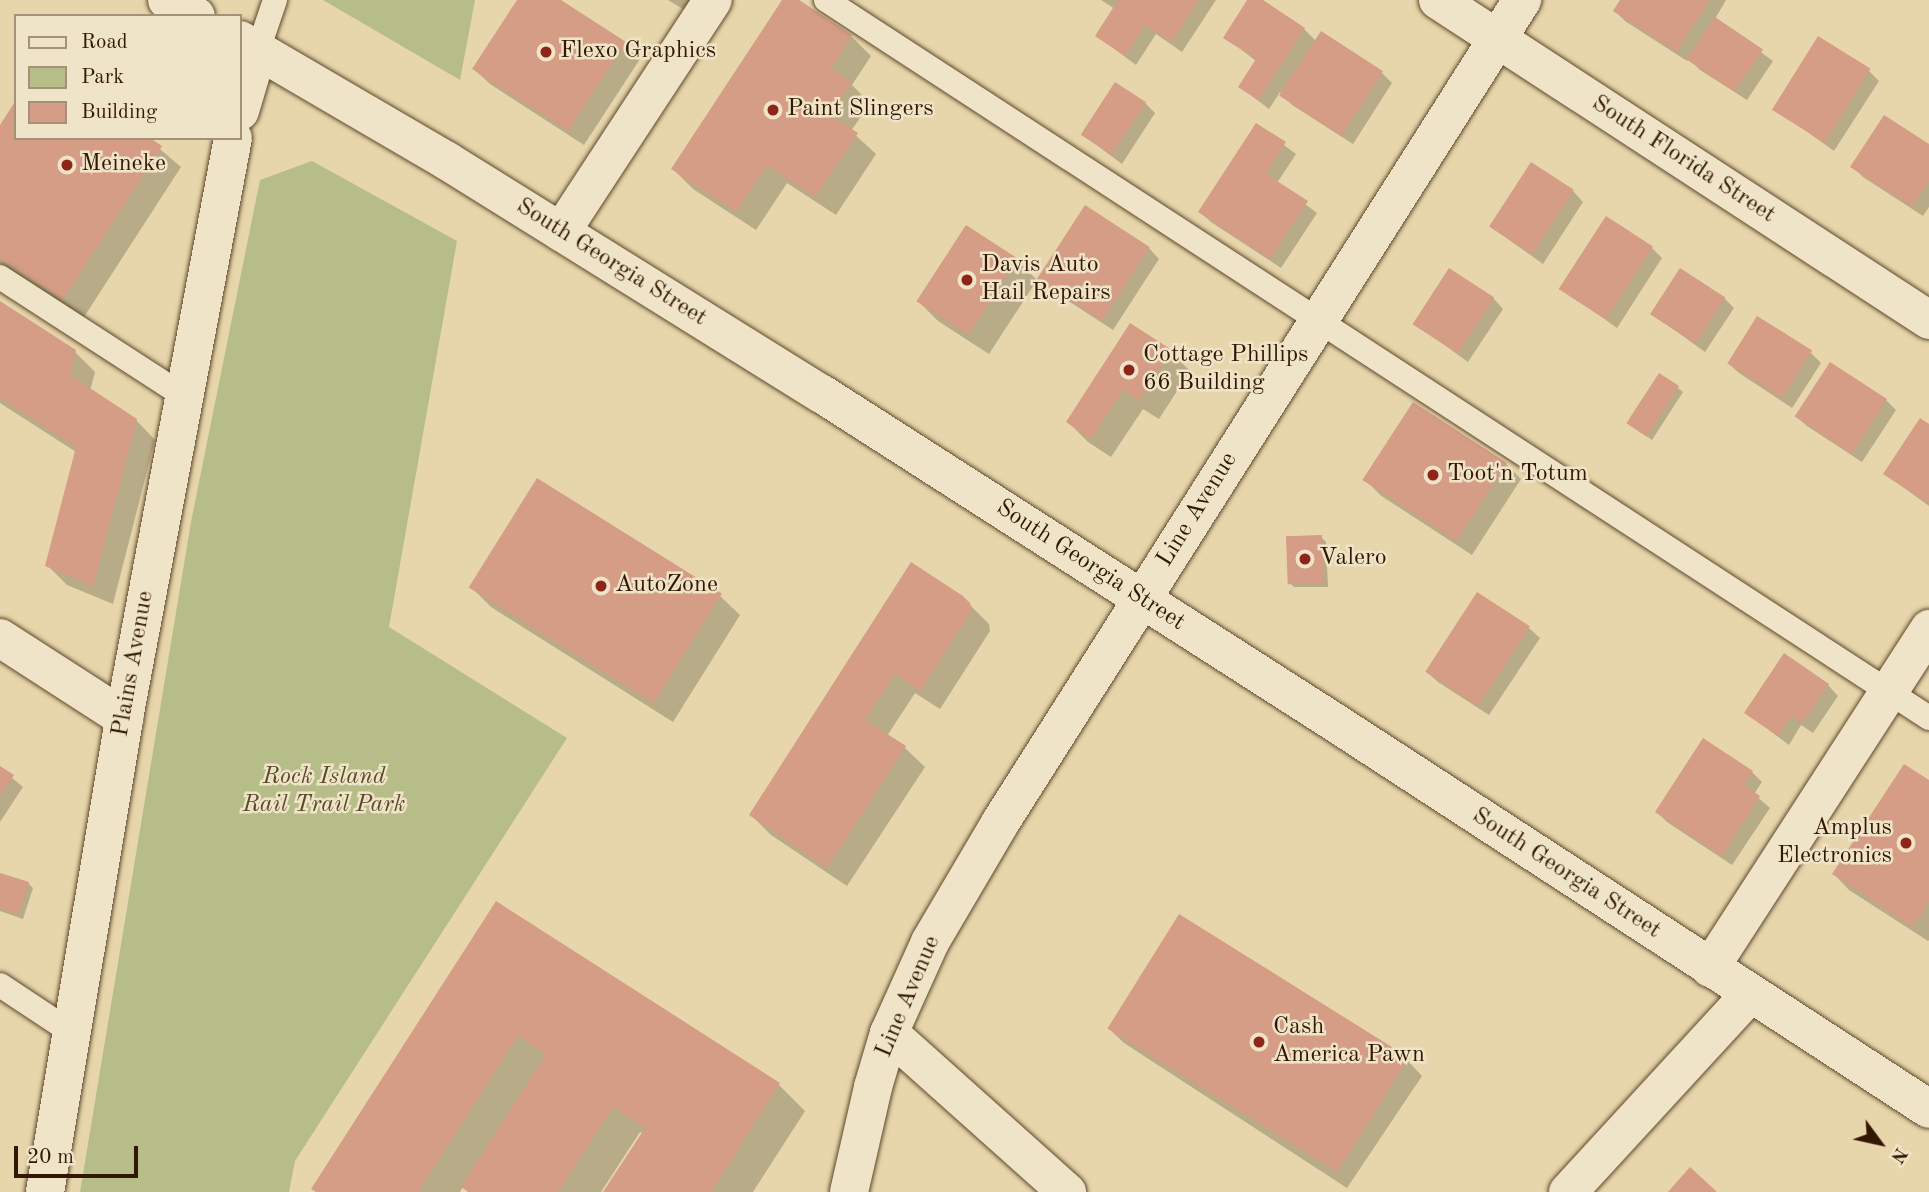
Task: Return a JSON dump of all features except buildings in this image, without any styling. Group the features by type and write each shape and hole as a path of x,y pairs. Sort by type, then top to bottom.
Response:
{"main road":[{"path":"167,0 192,14"},
{"path":"561,232 713,0"},
{"name":"South Florida Street","path":"1438,0 1929,320"},
{"name":"Line Avenue","path":"849,1192 873,1087 889,1033 930,942 1142,598 1522,0"},
{"path":"242,96 249,45"},
{"name":"South Georgia Street","path":"249,45 561,232 1142,598 1929,1109"},
{"name":"Plains Avenue","path":"46,1192 124,718 233,140"},
{"path":"1710,968 1929,629"},
{"path":"0,638 124,718"},
{"path":"1584,1187 1750,995"},
{"path":"889,1033 1067,1192"}],"lane":[{"path":"249,45 275,0"},
{"path":"825,0 1929,718"},
{"path":"0,276 184,396"},
{"path":"0,985 71,1032"}],"green space":[{"path":"323,0 475,0 460,80"},
{"name":"Rock Island Rail Trail Park","path":"312,161 457,241 389,627 567,738 295,1161 289,1192 80,1192 191,522 260,180"}],"place":[{"name":"Flexo Graphics","path":"546,52"},
{"name":"Paint Slingers","path":"773,110"},
{"name":"Meineke","path":"67,165"},
{"name":"Davis Auto Hail Repairs","path":"967,280"},
{"name":"Cottage Phillips 66 Building","path":"1129,370"},
{"name":"Toot'n Totum","path":"1433,475"},
{"name":"Valero","path":"1305,559"},
{"name":"AutoZone","path":"601,586"},
{"name":"Amplus Electronics","path":"1906,843"},
{"name":"Cash America Pawn","path":"1259,1042"}]}
